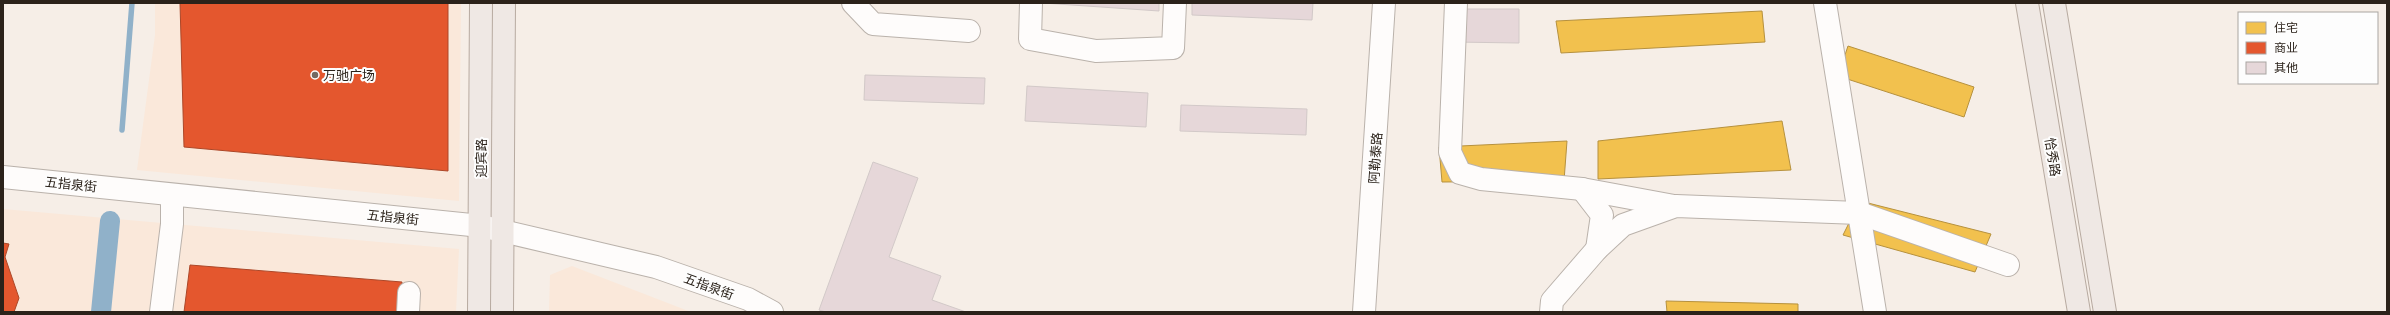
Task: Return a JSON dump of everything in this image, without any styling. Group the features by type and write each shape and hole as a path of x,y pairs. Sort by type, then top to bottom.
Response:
{"main road":[{"name":"迎宾路","path":"479,312 481,226 481,3"},
{"name":"迎宾路","path":"502,312 504,3"},
{"name":"恰秀路","path":"2027,3 2079,312"},
{"name":"恰秀路","path":"2054,3 2105,312"}],"street":[{"path":"853,3 873,24 968,31"},
{"path":"1031,3 1030,39 1096,51 1173,48 1175,3"},
{"name":"阿勒泰路","path":"1364,312 1384,3"},
{"path":"1456,3 1450,152 1460,172 1481,179 1582,189 1676,206 1859,213 2008,265"},
{"path":"1825,3 1875,312"},
{"name":"五指泉街","path":"3,177 481,226 656,267 748,299 772,312"},
{"path":"1582,189 1602,215 1597,249"},
{"path":"161,312 172,224 172,195"},
{"path":"1551,312 1552,301 1597,249 1623,225 1676,206"}],"shaded area":[{"name":"万驰广场","path":"155,3 461,3 459,201 137,170 155,35"},
{"path":"3,209 459,249 456,312 3,312"},
{"path":"572,266 691,312 549,312 550,275"}],"building: 住宅":[{"path":"1762,11 1765,42 1561,53 1556,21"},
{"path":"1848,46 1974,87 1964,117 1838,76"},
{"path":"1782,121 1791,170 1598,179 1598,141"},
{"path":"1567,141 1564,181 1442,182 1439,147"},
{"path":"1860,201 1991,234 1975,272 1843,235"},
{"path":"1666,301 1798,304 1798,312 1667,312"}],"building: 商业":[{"name":"万驰广场","path":"180,3 448,3 448,171 184,147"},
{"path":"3,243 9,244 5,257 19,298 14,312 3,312"},
{"path":"190,265 402,282 400,312 184,312"}],"building: 其他":[{"path":"1043,3 1159,3 1159,11"},
{"path":"1192,3 1313,3 1312,20 1192,15"},
{"path":"1455,9 1519,9 1519,43 1454,42"},
{"path":"865,75 985,78 984,104 864,100"},
{"path":"1027,86 1148,93 1146,127 1025,121"},
{"path":"1181,105 1307,109 1306,135 1180,131"},
{"path":"873,162 918,178 889,257 941,276 932,300 966,312 826,312 819,310"}],"waterway":[{"path":"122,130 132,3"},
{"path":"101,312 110,221"}],"place":[{"name":"万驰广场","path":"315,75"}]}
